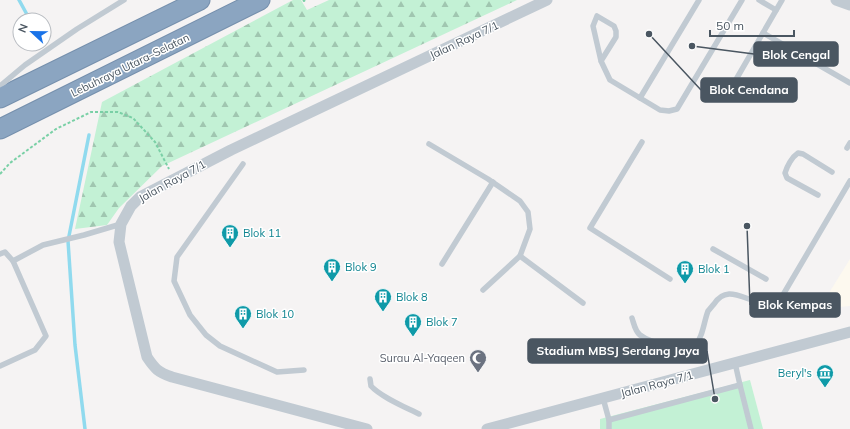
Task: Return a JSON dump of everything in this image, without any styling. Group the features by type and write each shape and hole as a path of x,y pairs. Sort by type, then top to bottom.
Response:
{"highway":[{"path":"0,98 200,0"},
{"name":"Lebuhraya Utara–Selatan","path":"0,129 260,0"}],"street":[{"name":"Jalan Raya 7/1","path":"367,429 160,373 154,368 148,357 119,242 121,224 131,206 140,197 174,179 238,146 547,0"},
{"path":"836,0 850,5"},
{"name":"Jalan Raya 7/1","path":"488,429 850,332"}],"lane":[{"path":"0,86 25,65 77,29 124,0"},
{"path":"640,98 699,0"},
{"path":"601,61 616,37 616,31 614,26 597,16 593,26 601,61 610,80 660,110 669,111 677,108 742,0"},
{"path":"759,0 776,10"},
{"path":"734,83 782,0"},
{"path":"763,33 850,83"},
{"path":"642,142 590,228 670,279"},
{"path":"429,144 493,182 520,201 528,212 530,229 520,256 483,290"},
{"path":"818,196 787,178 785,173 786,168 794,156 798,153 803,154 832,172"},
{"path":"242,164 177,257 174,281 190,315 206,335 220,346 277,372 304,370"},
{"path":"632,318 636,332 646,339 672,347 687,348 695,345 704,328 708,312 717,299 724,294 731,294 751,300 765,308 772,308 777,305 850,181"},
{"path":"442,264 493,182"},
{"path":"13,261 43,245 121,224"},
{"path":"713,249 766,279"},
{"path":"0,254 5,252 13,261 46,336 35,350 0,366"},
{"path":"520,256 583,303"},
{"path":"735,363 751,429"},
{"path":"370,379 371,386 374,390 401,406 419,414"},
{"path":"609,420 740,385"},
{"path":"604,398 609,420 609,429"}],"path":[{"path":"0,174 10,163 56,129 91,112 118,112 133,118 155,142 174,179"}],"shaded area":[{"path":"850,259 850,306 819,309"}],"green space":[{"path":"293,0 301,0 307,10 329,0 517,0 162,166 119,208 107,225 75,229 102,102"},
{"path":"750,380 763,429 600,429 600,419"}],"waterway":[{"path":"19,0 26,12"},
{"path":"85,429 75,345 68,241 89,135"}],"place":[{"name":"Blok Cendana","path":"649,34"},
{"name":"Blok Cengal","path":"692,46"},
{"name":"Blok Kempas","path":"747,226"},
{"name":"Blok 11","path":"230,248"},
{"name":"Blok 9","path":"332,282"},
{"name":"Blok 1","path":"685,284"},
{"name":"Blok 8","path":"383,312"},
{"name":"Blok 10","path":"243,329"},
{"name":"Blok 7","path":"413,337"},
{"name":"Surau Al-Yaqeen","path":"478,373"},
{"name":"Beryl's","path":"825,388"},
{"name":"Stadium MBSJ Serdang Jaya","path":"715,399"}]}
